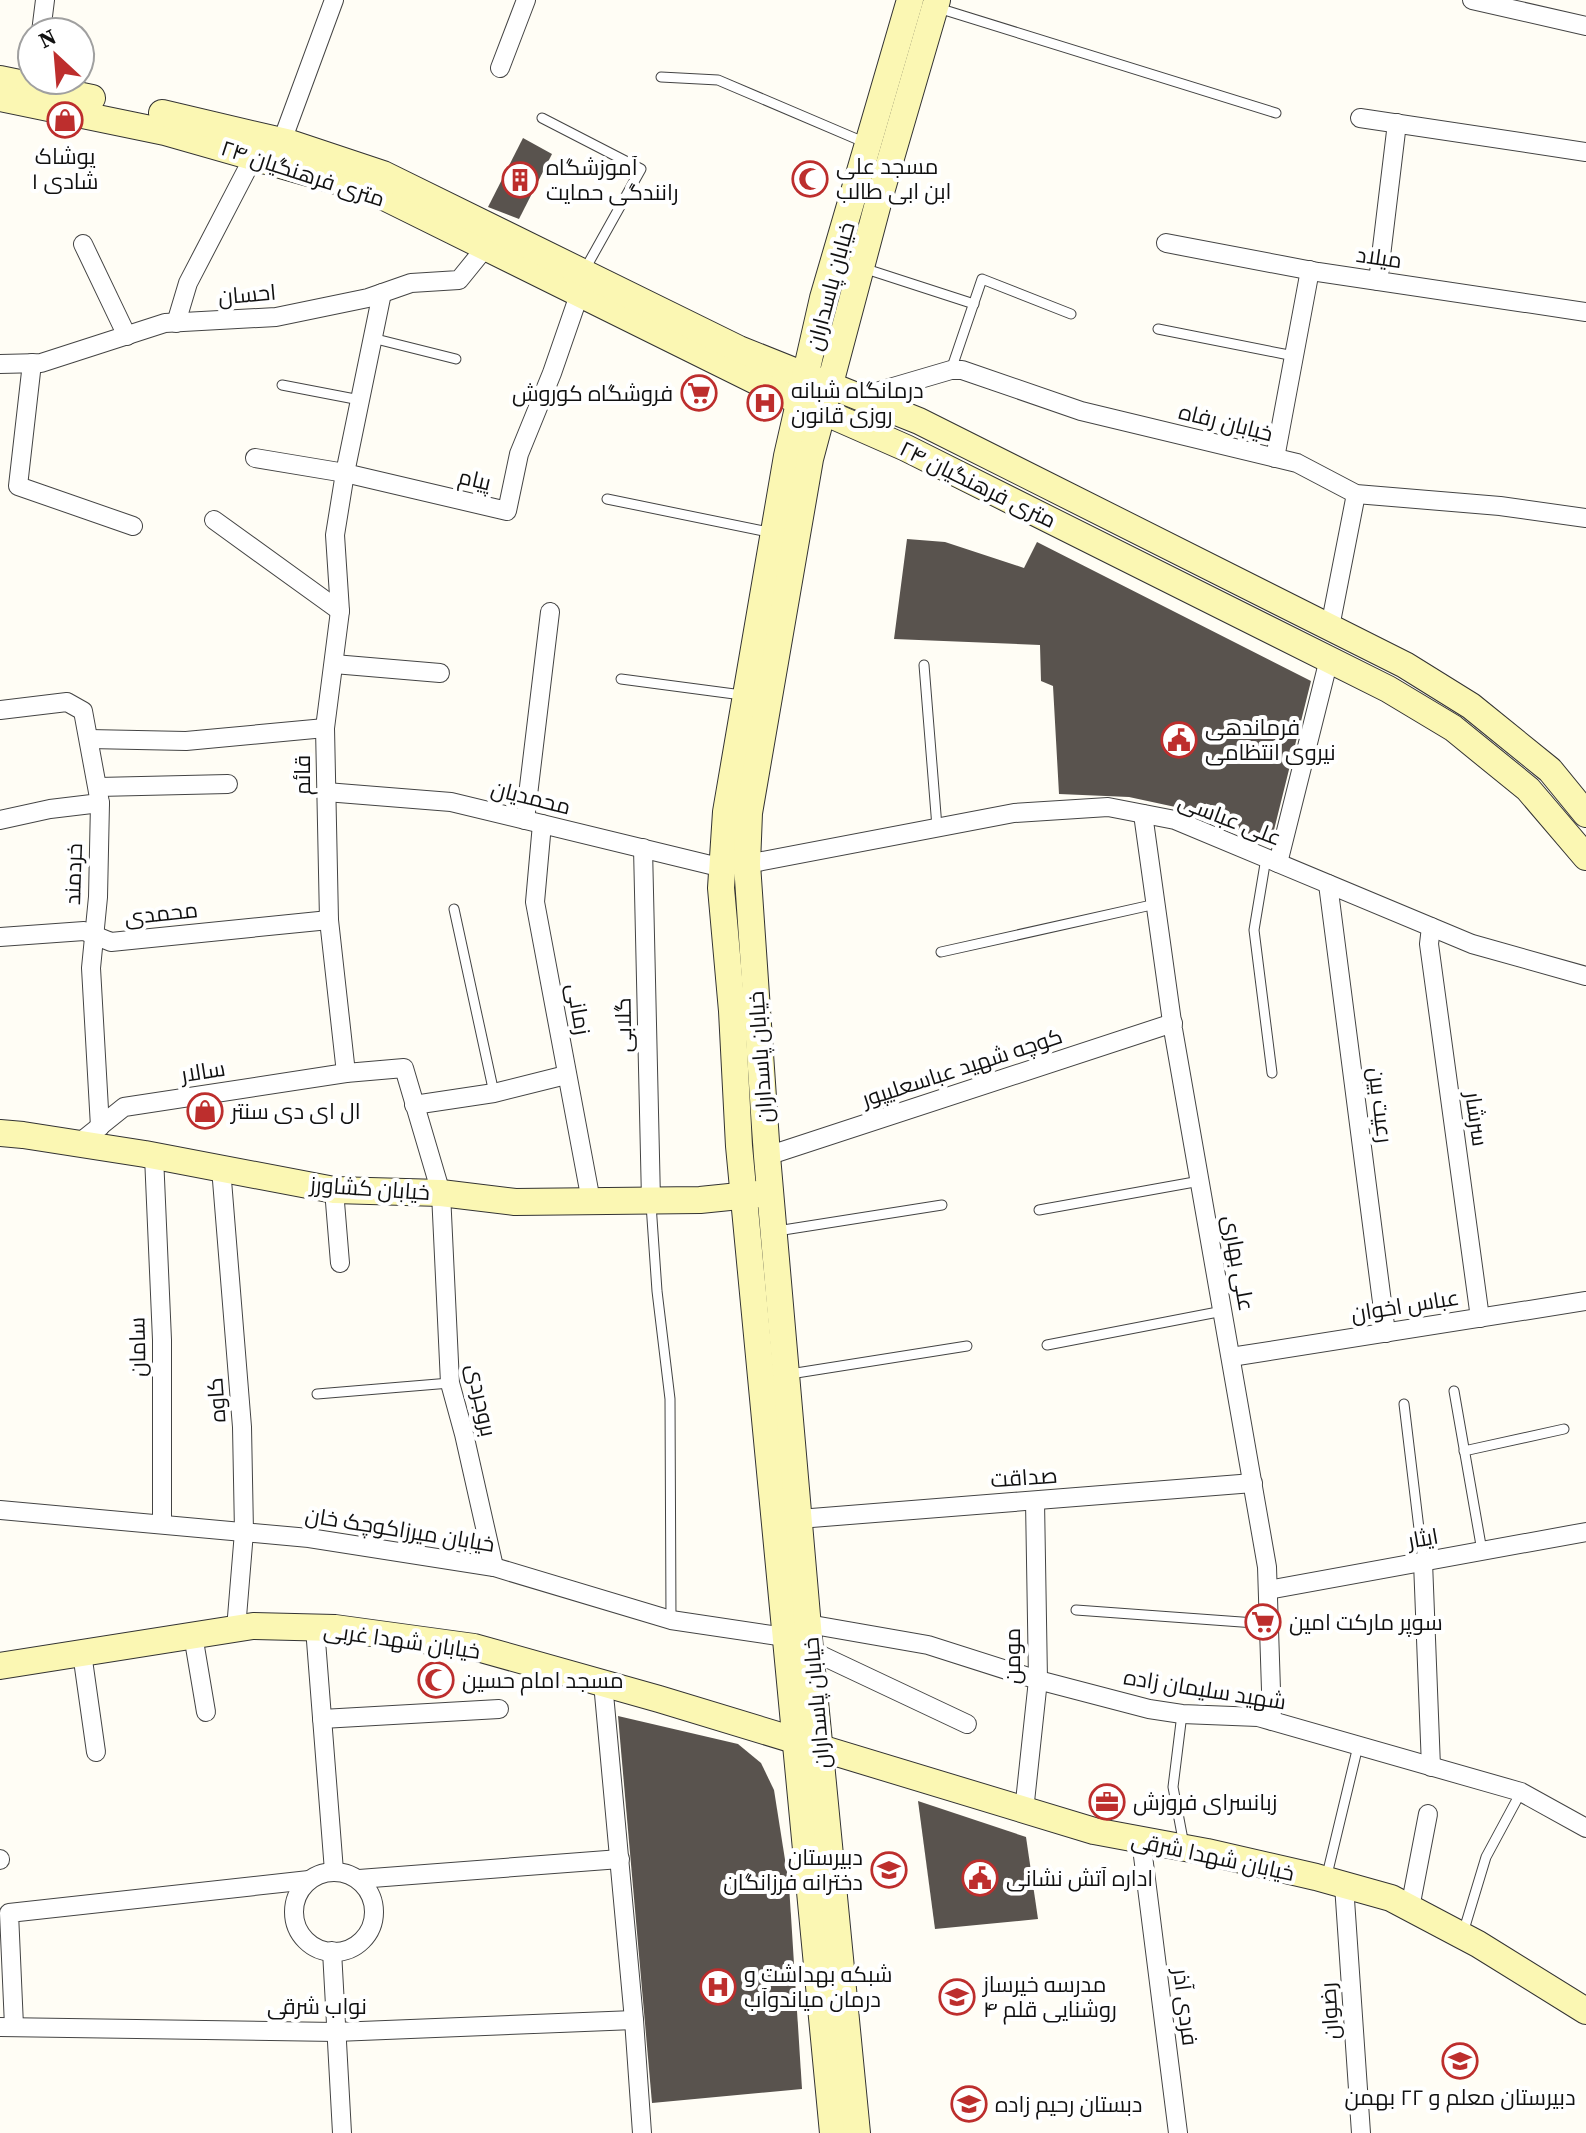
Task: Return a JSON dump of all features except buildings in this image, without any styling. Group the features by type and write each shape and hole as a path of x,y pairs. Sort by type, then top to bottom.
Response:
{"main road":[{"name":"خیابان پاسداران","path":"818,380 823,298 869,144 927,2"},
{"name":"خیابان پاسداران","path":"833,2133 807,1745 809,1637 771,1193 735,866 726,812 773,533 818,380 861,268 927,2"},
{"name":"۲۴ متری فرهنگیان","path":"90,96 282,141 383,174 811,407 906,448 1388,689 1453,728 1528,789 1586,857"},
{"name":"۲۴ متری فرهنگیان","path":"0,98 165,132 372,191 485,248 919,421 1405,665 1471,706 1550,770 1586,814"},
{"name":"خیابان پاسداران","path":"811,407 796,527 749,813 735,866 721,888 743,1196 785,1637 807,1745 857,2133"},
{"name":"خیابان کشاورز","path":"0,1133 79,1143 154,1162 221,1168 334,1190 441,1193 515,1202 651,1200 771,1193"},
{"name":"خیابان شهدا غربی","path":"0,1666 253,1626 315,1628 474,1647 807,1745"},
{"name":"خیابان شهدا شرقی","path":"807,1745 1094,1831 1335,1882 1391,1898 1462,1935 1586,2011"}],"street":[{"path":"282,141 334,0"},
{"path":"500,68 526,0"},
{"path":"1472,0 1586,26"},
{"path":"1360,118 1586,152"},
{"path":"1378,281 1397,123"},
{"path":"176,323 188,283 254,156"},
{"name":"میلاد","path":"1166,243 1310,270 1586,312"},
{"path":"83,244 127,336"},
{"name":"احسان","path":"1,363 32,363 165,323 276,317 382,293 411,283 459,280 485,248"},
{"path":"1275,458 1310,270"},
{"name":"پیام","path":"255,458 345,473 507,511 519,454 552,373 581,284"},
{"name":"قائم","path":"346,1073 329,920 325,728 340,611 335,535 382,293"},
{"path":"32,363 9,483 133,526"},
{"path":"859,397 951,370"},
{"name":"خیابان رفاه","path":"951,370 962,370 1081,411 1297,463 1356,494 1500,506 1586,518"},
{"path":"1330,627 1356,494"},
{"path":"214,520 340,611"},
{"name":"زمانی","path":"550,612 534,822 535,902 591,1201"},
{"path":"1272,860 1329,659"},
{"path":"334,664 440,673"},
{"name":"خردمند","path":"0,710 67,702 83,711 99,795 91,968 100,1127"},
{"path":"89,739 186,741 325,728"},
{"path":"0,820 99,795 228,784"},
{"name":"محمدیان","path":"326,792 451,802 643,848 735,866"},
{"name":"علی عباسی","path":"735,866 1014,813 1108,807 1175,820 1472,944 1586,976"},
{"name":"علی بهاری","path":"1143,814 1173,1023 1267,1567 1272,1721"},
{"name":"گلابی","path":"643,848 651,1200"},
{"name":"رعیت بین","path":"1328,884 1386,1333"},
{"name":"محمدی","path":"0,937 84,931 111,942 329,920"},
{"name":"سرشار","path":"1431,927 1429,944 1480,1318"},
{"name":"کوچه شهید عباسعلیپور","path":"767,1156 1173,1023"},
{"path":"346,1073 404,1068 441,1193"},
{"name":"سالار","path":"79,1143 124,1107 346,1073"},
{"path":"414,1105 494,1093 566,1075"},
{"name":"سامان","path":"154,1162 162,1340 162,1524"},
{"name":"کاوه","path":"221,1168 242,1427 244,1532 236,1629"},
{"path":"334,1190 340,1263"},
{"name":"بروجردی","path":"441,1193 450,1383 494,1567"},
{"name":"عباس اخوان","path":"1231,1357 1586,1301"},
{"name":"صداقت","path":"799,1519 1253,1483"},
{"name":"مومن","path":"1024,1811 1038,1680 1035,1501"},
{"name":"خیابان میرزاکوچک خان","path":"0,1510 309,1538 494,1567 671,1620 785,1637"},
{"name":"ایثار","path":"1268,1590 1586,1532"},
{"path":"1423,1562 1431,1767"},
{"path":"315,1628 334,1871"},
{"path":"193,1635 206,1712"},
{"path":"809,1637 967,1724"},
{"name":"شهید سلیمان زاده","path":"809,1637 928,1645 1038,1680 1149,1709 1182,1714 1258,1717 1521,1792 1586,1828"},
{"path":"82,1653 96,1752"},
{"path":"603,1683 642,2133"},
{"path":"322,1719 499,1709"},
{"path":"1410,1908 1428,1814"},
{"name":"فردی آذر","path":"1141,1840 1178,2133"},
{"path":"359,1879 620,1859"},
{"path":"321,1873 347,1873 359,1879 374,1902 375,1915 364,1939 353,1947 332,1951 314,1947 297,1927 295,1901 300,1889 321,1873"},
{"path":"7,2027 9,1913 309,1880"},
{"name":"رضوان","path":"1335,1882 1361,2133"},
{"path":"332,1951 342,2133"},
{"name":"نواب شرقی","path":"7,2027 336,2032 634,2020"}],"lane":[{"path":"927,2 1276,113"},
{"path":"661,77 718,80 869,144"},
{"path":"542,118 641,169 581,284"},
{"path":"861,268 974,304"},
{"path":"951,370 982,279 1071,314"},
{"path":"1158,329 1294,356"},
{"path":"372,338 456,359"},
{"path":"282,385 360,400"},
{"path":"607,499 773,533"},
{"path":"924,665 937,827"},
{"path":"621,679 745,696"},
{"path":"1272,860 1254,930 1272,1073"},
{"path":"941,952 1156,904"},
{"path":"454,909 494,1093"},
{"path":"1039,1210 1200,1181"},
{"path":"651,1200 657,1291 670,1399 671,1620"},
{"path":"774,1231 942,1205"},
{"path":"1047,1345 1223,1311"},
{"path":"786,1374 967,1346"},
{"path":"317,1394 450,1383"},
{"path":"1454,1391 1482,1551"},
{"path":"1404,1404 1423,1562"},
{"path":"1464,1451 1564,1429"},
{"path":"1076,1610 1269,1624"},
{"path":"1182,1714 1173,1787 1184,1848"},
{"path":"1335,1882 1358,1746"},
{"path":"1462,1935 1486,1857 1521,1792"}],"place":[{"name":"پوشاک شادی ۱","path":"65,120"},
{"name":"مسجد علی ابن ابی طالب","path":"810,179"},
{"name":"آموزشگاه رانندگی حمایت","path":"520,180"},
{"name":"فروشگاه کوروش","path":"699,393"},
{"name":"درمانگاه شبانه روزی قانون","path":"765,403"},
{"name":"فرماندهی نیروی انتظامی","path":"1179,740"},
{"name":"ال ای دی سنتر","path":"205,1111"},
{"name":"سوپر مارکت امین","path":"1263,1622"},
{"name":"مسجد امام حسین","path":"436,1680"},
{"name":"زبانسرای فروزش","path":"1107,1802"},
{"name":"دبیرستان دخترانه فرزانگان","path":"889,1870"},
{"name":"اداره آتش نشانی","path":"980,1878"},
{"name":"شبکه بهداشت و درمان میاندوآب","path":"718,1987"},
{"name":"مدرسه خیرساز روشنایی قلم ۴","path":"957,1997"},
{"name":"دبیرستان معلم و ۲۲ بهمن","path":"1460,2061"},
{"name":"دبستان رحیم زاده","path":"969,2104"}]}
